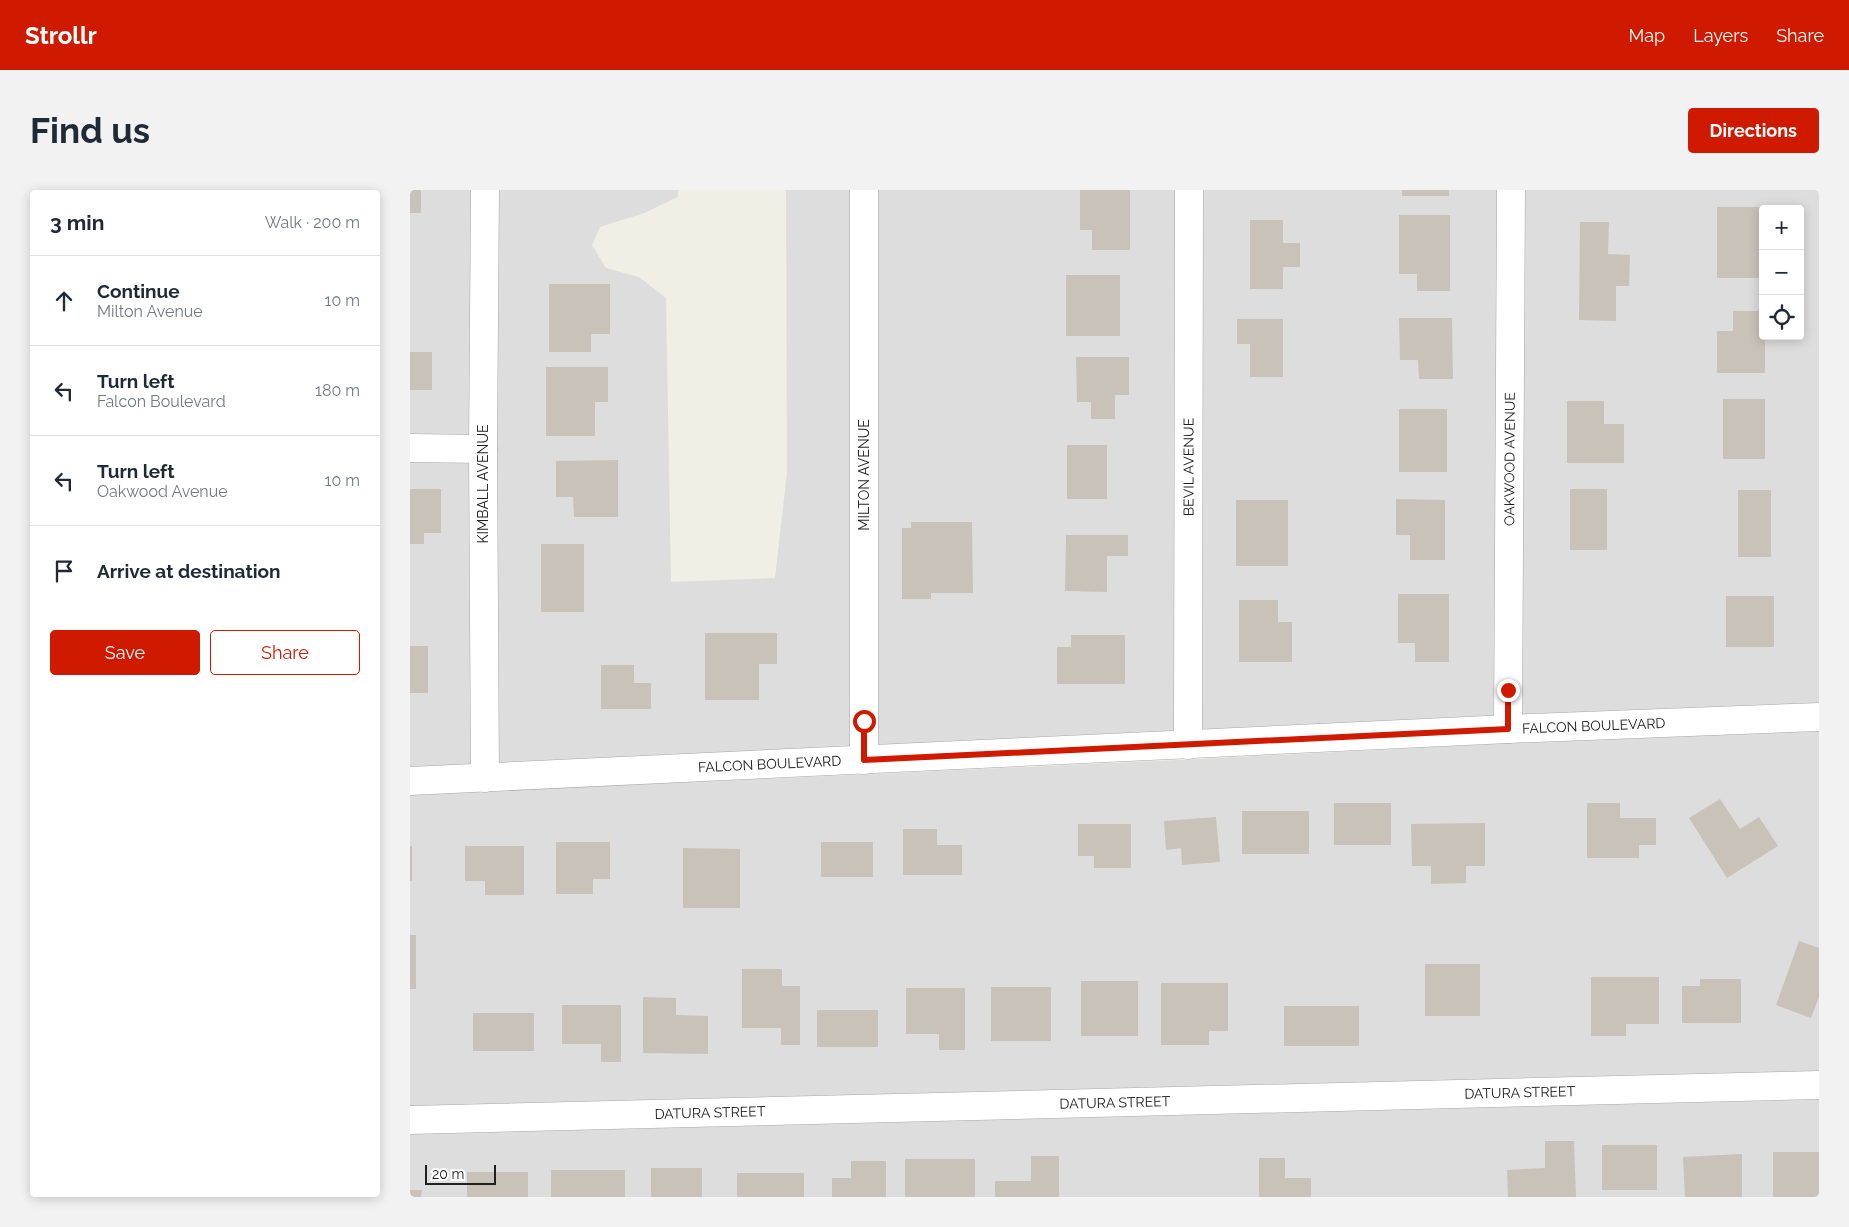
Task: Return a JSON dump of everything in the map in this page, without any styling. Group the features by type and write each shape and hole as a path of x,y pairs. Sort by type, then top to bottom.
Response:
{"street":[{"name":"KIMBALL AVENUE","path":"485,190 483,448 485,778"},
{"name":"MILTON AVENUE","path":"864,190 864,760"},
{"name":"BEVIL AVENUE","path":"1188,190 1188,745"},
{"name":"OAKWOOD AVENUE","path":"1508,729 1511,190"},
{"path":"410,448 483,448"},
{"name":"FALCON BOULEVARD","path":"410,781 1508,729 1819,717"},
{"name":"DATURA STREET","path":"410,1120 1819,1085"}],"shaded area":[{"path":"410,190 473,190 471,435 410,435"},
{"path":"497,190 678,190 678,197 644,213 600,227 592,245 606,268 639,277 666,298 671,582 775,578 787,473 786,190 852,190 852,747 497,763 495,449"},
{"path":"876,190 1176,190 1176,732 876,746"},
{"path":"1201,190 1499,190 1496,716 1200,731"},
{"path":"1523,190 1819,190 1819,703 1520,715"},
{"path":"410,462 471,462 472,764 410,768"},
{"path":"1819,731 1819,1071 410,1106 410,795 1509,743"},
{"path":"1819,1099 1819,1197 410,1197 410,1134"}],"building":[{"path":"410,190 421,190 421,213 410,213"},
{"path":"1080,190 1130,190 1130,250 1092,250 1092,230 1080,230"},
{"path":"1402,190 1449,190 1449,196 1402,196"},
{"path":"1717,207 1759,207 1759,278 1717,278"},
{"path":"1399,215 1450,215 1450,291 1417,291 1417,274 1399,274"},
{"path":"1250,220 1283,220 1283,243 1300,243 1300,267 1283,267 1283,289 1250,289"},
{"path":"1580,222 1609,222 1608,254 1630,255 1629,286 1616,286 1616,321 1579,320"},
{"path":"1066,275 1120,275 1120,336 1066,336"},
{"path":"549,284 610,284 610,334 591,334 591,352 549,352"},
{"path":"1733,311 1759,311 1759,340 1765,340 1765,373 1717,373 1717,331 1733,331"},
{"path":"1399,318 1452,318 1453,379 1419,379 1418,360 1400,360"},
{"path":"1237,319 1283,319 1283,377 1250,377 1250,344 1237,344"},
{"path":"410,352 432,352 432,390 410,390"},
{"path":"1076,357 1129,357 1129,395 1115,395 1115,419 1091,419 1091,402 1077,402"},
{"path":"546,367 608,367 608,402 595,402 595,436 546,436"},
{"path":"1723,399 1765,399 1765,459 1723,459"},
{"path":"1567,401 1604,401 1604,424 1624,424 1624,463 1567,463"},
{"path":"1399,409 1447,409 1447,472 1399,472"},
{"path":"1067,445 1107,445 1107,499 1067,499"},
{"path":"618,460 618,517 574,517 573,497 556,497 556,461"},
{"path":"410,489 441,489 441,533 424,533 424,544 410,544"},
{"path":"1570,489 1607,489 1607,550 1570,550"},
{"path":"1738,490 1771,490 1771,557 1738,557"},
{"path":"1396,499 1445,500 1445,560 1410,560 1410,535 1396,535"},
{"path":"1236,500 1288,500 1288,566 1236,566"},
{"path":"911,522 972,522 973,593 931,593 931,599 902,599 902,528 911,528"},
{"path":"1066,535 1128,535 1128,556 1107,556 1107,592 1065,591"},
{"path":"541,544 584,544 584,612 541,612"},
{"path":"1398,594 1449,594 1449,662 1415,662 1415,643 1398,643"},
{"path":"1726,596 1774,596 1774,647 1726,647"},
{"path":"1239,600 1278,600 1278,622 1292,622 1292,662 1239,662"},
{"path":"705,633 777,633 777,664 759,664 759,700 705,700"},
{"path":"1071,635 1125,635 1125,684 1057,684 1057,647 1071,647"},
{"path":"410,646 428,646 428,693 410,693"},
{"path":"601,665 634,665 634,683 651,683 651,709 601,709"},
{"path":"1720,799 1740,829 1759,817 1778,846 1727,878 1689,818"},
{"path":"1334,803 1391,803 1391,845 1334,845"},
{"path":"1587,803 1620,803 1620,818 1656,818 1656,845 1639,845 1639,858 1587,858"},
{"path":"1242,811 1309,811 1309,854 1242,854"},
{"path":"1216,817 1220,862 1182,865 1181,848 1166,850 1164,821"},
{"path":"1485,823 1485,866 1466,866 1466,883 1431,884 1431,866 1412,866 1411,824"},
{"path":"1078,824 1131,824 1131,868 1094,868 1094,856 1078,856"},
{"path":"903,829 937,829 937,845 962,845 962,875 903,875"},
{"path":"556,842 610,842 610,879 593,879 593,894 556,894"},
{"path":"821,842 873,842 873,877 821,877"},
{"path":"410,846 412,846 412,881 410,881"},
{"path":"465,846 524,846 524,895 485,895 485,881 465,881"},
{"path":"683,848 740,849 740,908 683,908"},
{"path":"410,935 416,935 416,989 410,989"},
{"path":"1799,941 1819,948 1819,997 1811,1018 1776,1005"},
{"path":"1425,964 1480,964 1480,1016 1425,1016"},
{"path":"742,969 782,969 782,986 800,986 800,1045 781,1045 781,1028 742,1028"},
{"path":"1591,977 1659,977 1659,1024 1626,1024 1626,1036 1591,1036"},
{"path":"1700,979 1741,979 1741,1023 1682,1023 1682,986 1700,986"},
{"path":"1081,981 1138,981 1138,1036 1081,1036"},
{"path":"1161,983 1228,983 1228,1031 1209,1031 1209,1045 1161,1045"},
{"path":"991,987 1051,987 1051,1041 991,1041"},
{"path":"906,988 965,988 965,1050 939,1050 939,1034 906,1034"},
{"path":"643,997 676,998 676,1015 708,1016 708,1054 643,1053"},
{"path":"562,1005 621,1005 621,1062 601,1062 601,1044 562,1044"},
{"path":"1284,1006 1359,1006 1359,1046 1284,1046"},
{"path":"817,1010 878,1010 878,1047 817,1047"},
{"path":"473,1013 534,1013 534,1051 473,1051"},
{"path":"1545,1141 1574,1141 1576,1197 1508,1197 1507,1170 1545,1168"},
{"path":"1602,1145 1657,1145 1657,1190 1602,1190"},
{"path":"1773,1152 1819,1152 1819,1197 1773,1197"},
{"path":"1742,1154 1742,1197 1685,1197 1683,1157"},
{"path":"1031,1156 1059,1156 1059,1197 995,1197 995,1181 1031,1181"},
{"path":"1259,1158 1285,1158 1285,1178 1311,1178 1311,1197 1259,1197"},
{"path":"905,1159 975,1159 975,1197 905,1197"},
{"path":"851,1161 886,1161 886,1197 832,1197 832,1178 851,1178"},
{"path":"651,1168 702,1168 702,1197 651,1197"},
{"path":"551,1170 625,1170 625,1197 551,1197"},
{"path":"467,1172 528,1172 528,1197 467,1197"},
{"path":"737,1173 804,1173 804,1197 737,1197"},
{"path":"410,1190 422,1190 421,1197 410,1197"}],"route":[{"path":"864,721 864,760 1188,745 1508,729 1508,690"}]}
